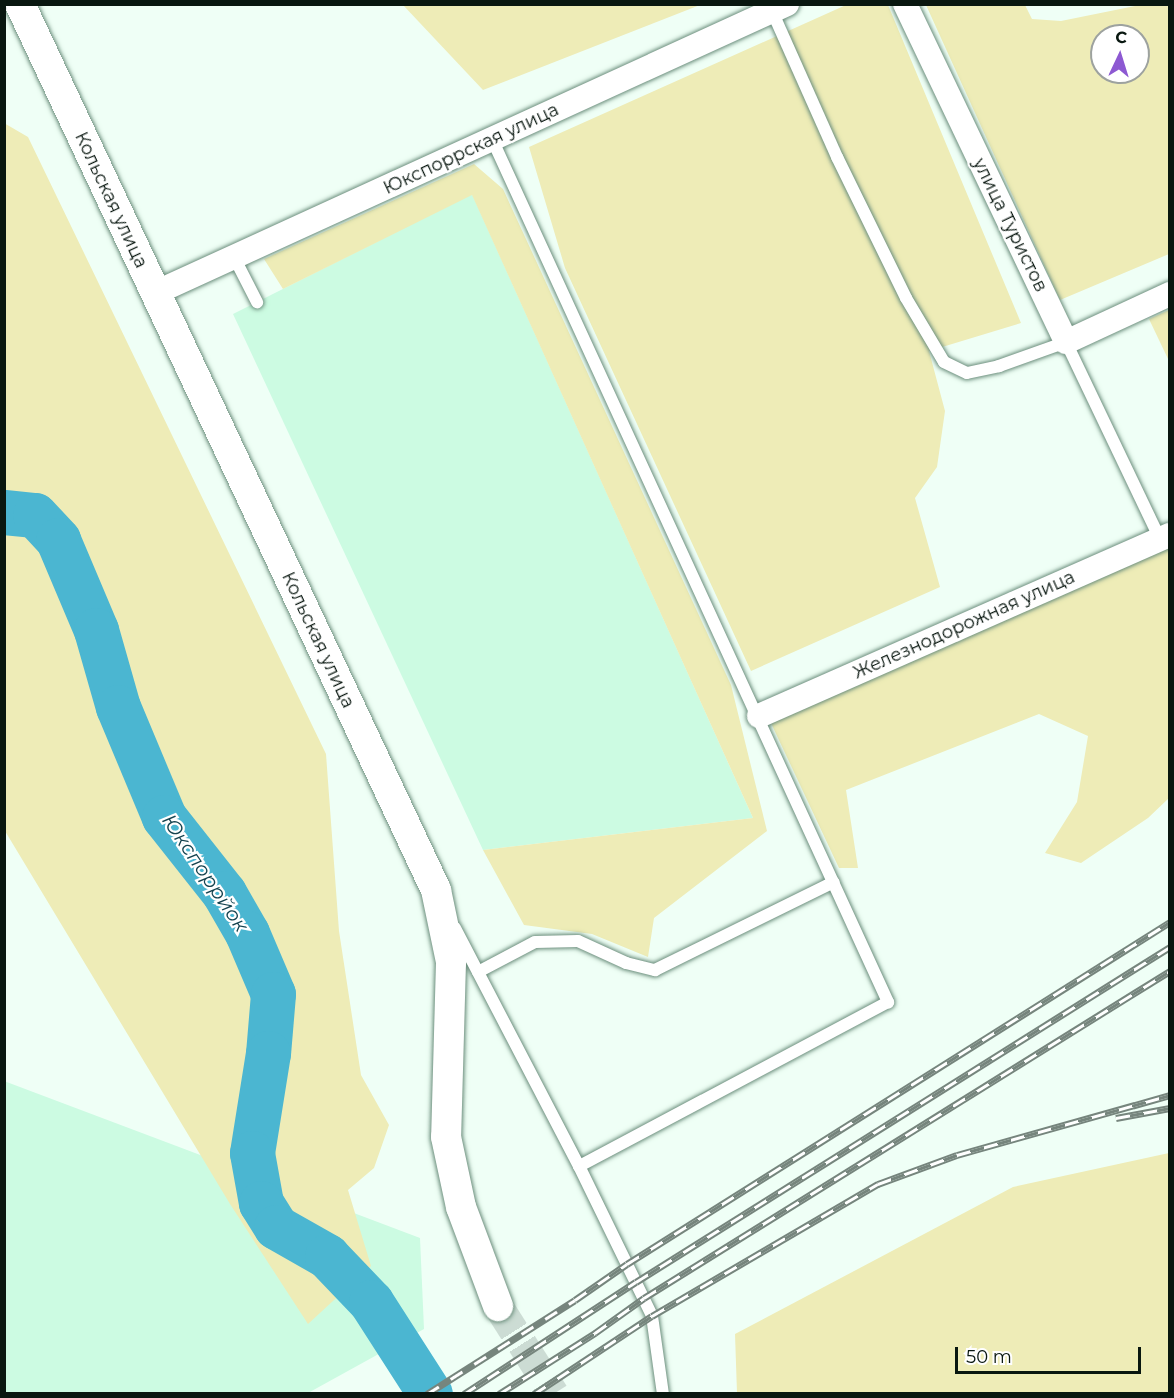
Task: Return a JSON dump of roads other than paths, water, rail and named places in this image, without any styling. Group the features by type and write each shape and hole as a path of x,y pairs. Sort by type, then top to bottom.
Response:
{"street":[{"name":"Кольская улица","path":"20,4 436,890 451,962 446,1137 461,1207 498,1306"},
{"name":"улица Туристов","path":"904,4 1066,342"},
{"name":"Юкспоррская улица","path":"155,294 780,8"},
{"path":"1066,342 1170,294"},
{"name":"Железнодорожная улица","path":"759,716 1165,537"}],"lane":[{"path":"780,8 842,167 906,298 944,362 967,373 999,366 1066,342 1165,537"},
{"path":"492,139 759,716 888,1002 579,1166"},
{"path":"234,257 257,302"},
{"path":"478,972 535,942 578,941 626,963 655,970 834,882"},
{"path":"436,890 579,1166 652,1316 663,1394"}],"waterway":[{"name":"Юкспоррйок","path":"4,512 35,515 58,540 96,630 118,707 164,817 224,893 247,933 273,994 268,1053 252,1153 261,1203 276,1227 327,1256 371,1302 430,1394"}],"tunnel":[{"path":"498,1306 554,1394"}],"railway":[{"path":"427,1394 575,1300 627,1264 1170,922"},
{"path":"464,1394 636,1282 1170,947"},
{"path":"499,1394 595,1333 644,1298 1170,971"},
{"path":"534,1394 652,1316 878,1184 957,1155 1170,1095"},
{"path":"1116,1118 1170,1108"}]}
